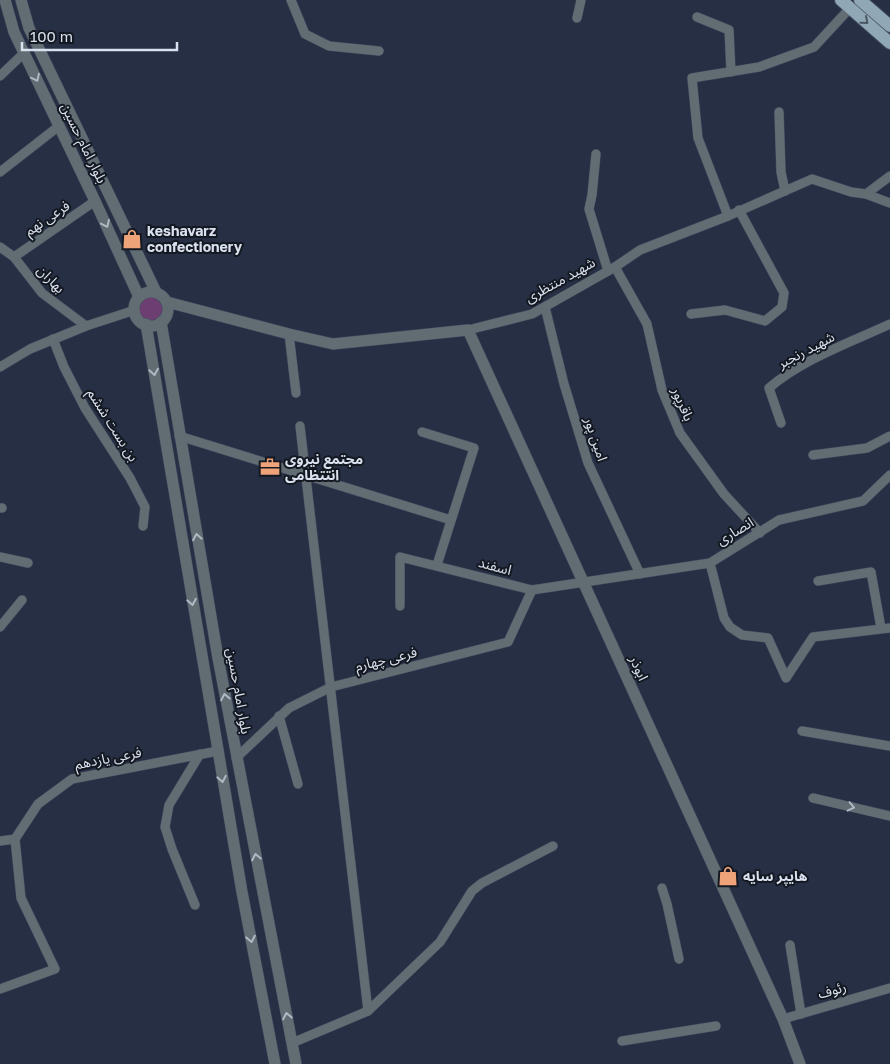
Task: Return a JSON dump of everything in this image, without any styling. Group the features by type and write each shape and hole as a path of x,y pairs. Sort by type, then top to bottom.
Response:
{"main road":[{"path":"860,0 890,26"},
{"path":"845,4 890,43"}],"street":[{"name":"بلوار امام حسین","path":"5,0 14,32 139,297"},
{"name":"بلوار امام حسین","path":"21,0 29,28 156,292"},
{"path":"291,0 305,34 329,46 379,51"},
{"path":"577,18 580,0"},
{"path":"728,216 698,138 692,78 759,67 814,47 845,4"},
{"path":"697,17 729,30 731,72"},
{"path":"0,76 24,53"},
{"path":"779,112 781,172 785,191"},
{"path":"0,172 59,126"},
{"name":"باقرپور","path":"596,154 589,209 612,269 646,324 662,390 680,433 724,494 760,533"},
{"path":"866,194 890,176"},
{"name":"شهید منتظری","path":"166,302 333,344 468,330 532,314 612,269 640,250 728,216 812,179 851,192 866,194 890,203"},
{"name":"فرعی نهم","path":"14,257 95,201"},
{"path":"691,314 725,310 765,321 782,307 784,293 739,210"},
{"name":"بهاران","path":"0,247 14,257 42,293 86,326"},
{"path":"146,292 156,292 164,298 167,313 161,322 146,324 138,319 135,306 139,297 146,292"},
{"name":"امین پور","path":"545,306 564,384 588,463 640,574"},
{"path":"0,367 30,349 53,339 135,310"},
{"name":"بلوار امام حسین","path":"161,322 236,758 296,1064"},
{"path":"146,324 242,892 275,1064"},
{"name":"شهید رنجبر","path":"781,423 769,388 781,378 812,361 890,324"},
{"name":"ابوذر","path":"468,330 783,1019 800,1064"},
{"path":"289,334 296,393"},
{"name":"بن بست ششم","path":"53,339 64,367 85,408 130,478 145,507 143,526"},
{"path":"300,426 368,1011"},
{"path":"422,432 474,448 437,565"},
{"path":"180,436 451,520"},
{"path":"813,456 867,448 890,436"},
{"name":"انصاری","path":"583,582 710,563 779,520 863,500 890,475"},
{"path":"0,557 28,563"},
{"name":"اسفند","path":"400,606 400,557 532,590 583,582"},
{"path":"710,563 724,618 730,627 742,634 768,638 786,678 813,637 885,628 871,572 818,581"},
{"name":"فرعی چهارم","path":"236,758 289,708 331,687 508,642 532,590"},
{"path":"0,627 22,600"},
{"path":"279,716 298,784"},
{"path":"802,731 890,746"},
{"name":"فرعی یازدهم","path":"15,839 38,804 72,780 218,751"},
{"path":"195,905 165,827 169,805 200,754"},
{"path":"813,798 890,816"},
{"path":"0,841 15,839 21,898 55,969 0,990"},
{"path":"292,1043 368,1011 440,942 472,891 482,883 553,846"},
{"path":"662,888 679,959"},
{"path":"790,945 800,1014"},
{"name":"رئوف","path":"783,1019 890,988"},
{"path":"622,1041 716,1026"}],"shaded area":[{"path":"151,295 161,299 165,309 161,319 151,323 141,319 137,309 141,299"}],"place":[{"name":"keshavarz confectionery","path":"132,239"},
{"name":"مجتمع نیروی انتتظامی","path":"270,467"},
{"name":"هایپر‌ سایه","path":"728,876"}]}
